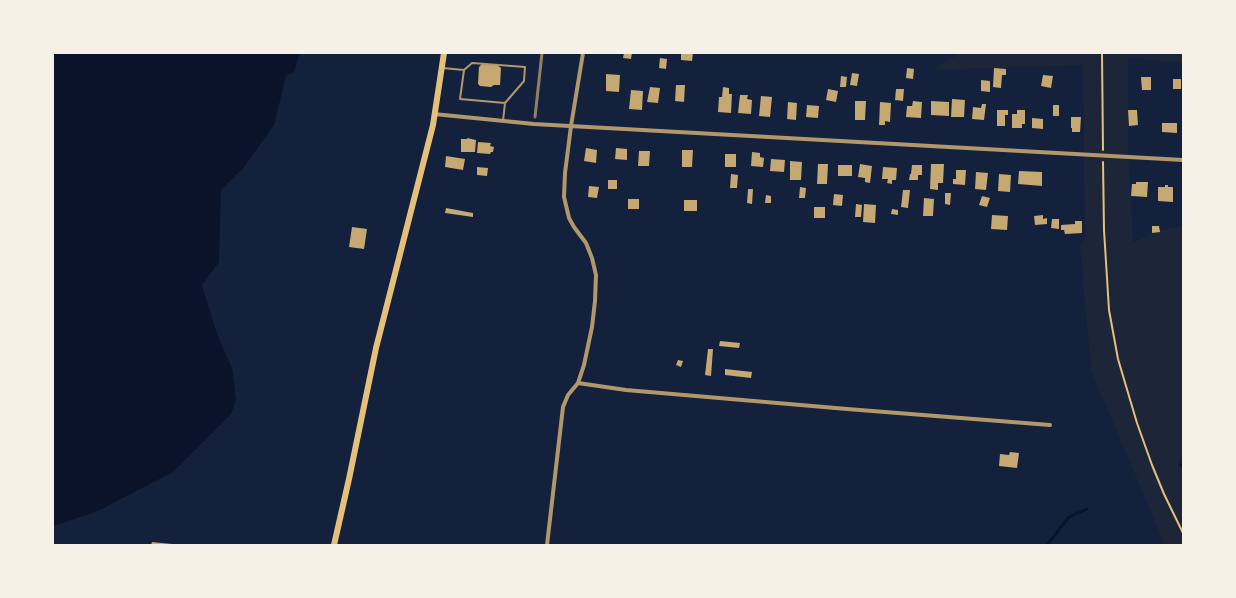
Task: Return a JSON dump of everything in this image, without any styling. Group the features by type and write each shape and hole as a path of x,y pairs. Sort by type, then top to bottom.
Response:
{"main road":[{"path":"334,545 350,479 376,348 431,133 444,53"}],"street":[{"path":"547,545 563,410 568,395 578,384 584,365 592,327 595,301 596,279 591,253 586,242 569,218 564,197 565,173 571,126 583,53"},
{"path":"434,114 571,126 1183,160"},
{"path":"578,384 642,392 1050,425"}],"lane":[{"path":"502,121 505,103 524,81 525,67 472,63 464,70 460,99 505,103"},
{"path":"442,67 464,70"}],"path":[{"path":"1102,53 1103,155 1107,275 1109,310 1116,352 1128,396 1152,465 1167,501 1183,533"}],"shaded area":[{"path":"53,53 301,53 294,72 286,76 274,125 244,167 221,190 219,262 202,285 217,334 232,368 236,400 231,414 173,472 98,511 53,526"},
{"path":"961,53 1183,53 1183,63 1128,58 1128,147 1133,243 1155,232 1183,226 1183,457 1179,460 1183,469 1183,545 1165,545 1091,370 1080,246 1085,239 1082,65 935,70 937,66"}],"building":[{"path":"624,53 632,53 631,59 623,58"},
{"path":"681,53 693,53 692,61 681,60"},
{"path":"660,58 667,59 666,69 659,68"},
{"path":"482,64 497,65 501,68 500,85 494,85 491,87 480,86 478,84 479,67"},
{"path":"907,68 914,69 913,79 906,78"},
{"path":"994,68 1006,69 1006,75 1002,75 1001,88 993,87"},
{"path":"852,73 859,74 857,86 850,85"},
{"path":"606,74 620,75 619,92 606,91"},
{"path":"1043,75 1053,76 1051,88 1041,86"},
{"path":"841,76 847,77 846,87 840,87"},
{"path":"1141,77 1151,77 1151,90 1142,90"},
{"path":"1173,79 1181,79 1181,89 1173,89"},
{"path":"981,80 990,81 990,92 981,91"},
{"path":"676,85 685,85 684,102 675,101"},
{"path":"650,87 660,88 658,103 647,102"},
{"path":"723,87 729,88 729,94 732,94 731,113 718,112 719,97 722,97"},
{"path":"828,89 838,91 836,102 826,100"},
{"path":"896,89 904,89 903,101 895,100"},
{"path":"631,90 643,91 642,110 629,109"},
{"path":"740,95 748,95 747,99 752,100 751,114 738,113"},
{"path":"761,96 772,97 770,117 759,116"},
{"path":"952,99 965,100 964,117 951,117"},
{"path":"855,101 866,101 865,120 855,120"},
{"path":"913,101 922,102 921,118 906,117 907,106 912,106"},
{"path":"931,101 949,102 949,116 931,115"},
{"path":"788,102 797,103 796,120 787,119"},
{"path":"880,102 891,103 890,122 885,121 885,125 879,125"},
{"path":"982,104 986,104 984,120 972,119 973,107 981,108"},
{"path":"807,105 819,106 818,118 806,117"},
{"path":"1053,105 1059,105 1059,116 1053,116"},
{"path":"997,110 1008,110 1008,115 1005,115 1005,126 997,126"},
{"path":"1017,110 1025,110 1025,124 1022,124 1022,128 1012,128 1012,114 1017,114"},
{"path":"1128,110 1137,110 1138,125 1129,126"},
{"path":"1071,117 1081,117 1080,132 1072,132"},
{"path":"1032,118 1043,119 1043,129 1032,128"},
{"path":"1162,123 1177,123 1177,133 1162,132"},
{"path":"467,138 476,140 475,152 461,152 461,139"},
{"path":"478,142 491,143 490,146 494,147 493,152 490,154 477,153"},
{"path":"586,148 597,150 596,163 584,161"},
{"path":"616,148 627,149 627,160 615,159"},
{"path":"682,150 693,150 692,167 682,167"},
{"path":"639,151 650,151 649,166 638,166"},
{"path":"752,152 760,153 760,157 764,158 763,167 751,166"},
{"path":"725,154 736,154 736,167 725,167"},
{"path":"446,156 465,159 463,170 445,167"},
{"path":"771,159 785,160 784,172 770,171"},
{"path":"790,161 802,162 801,180 790,180"},
{"path":"818,164 828,164 827,184 817,184"},
{"path":"860,164 872,166 870,183 865,182 865,178 858,177"},
{"path":"931,164 944,164 943,183 938,183 938,190 930,189"},
{"path":"838,165 852,165 852,176 838,176"},
{"path":"912,165 922,165 922,175 918,175 918,180 909,180"},
{"path":"477,167 488,168 487,176 477,175"},
{"path":"883,167 897,168 896,180 892,180 892,184 887,183 888,179 882,179"},
{"path":"956,170 966,170 965,185 953,184 953,179 956,179"},
{"path":"1019,171 1042,172 1042,186 1018,184"},
{"path":"976,172 988,173 986,190 975,189"},
{"path":"731,174 738,175 737,188 730,188"},
{"path":"999,174 1011,175 1010,192 998,191"},
{"path":"608,180 617,180 617,189 608,189"},
{"path":"1136,182 1148,182 1147,197 1131,196 1132,184 1136,184"},
{"path":"1165,185 1168,185 1168,187 1173,187 1173,202 1158,201 1158,187 1165,187"},
{"path":"589,186 599,187 597,198 588,197"},
{"path":"800,187 806,188 805,198 799,198"},
{"path":"748,189 753,189 752,204 747,203"},
{"path":"903,190 910,190 908,208 901,207"},
{"path":"945,193 951,193 950,205 945,204"},
{"path":"834,194 843,195 842,206 833,205"},
{"path":"766,195 771,196 771,203 765,203"},
{"path":"982,196 990,198 987,207 979,205"},
{"path":"924,198 934,199 933,216 923,216"},
{"path":"628,199 639,199 639,209 628,209"},
{"path":"684,200 697,200 697,211 684,211"},
{"path":"856,204 862,205 861,217 855,217"},
{"path":"864,204 876,205 875,223 863,222"},
{"path":"814,207 825,207 825,218 814,218"},
{"path":"446,208 473,213 473,217 445,213"},
{"path":"892,209 898,210 898,215 891,214"},
{"path":"992,215 1008,216 1007,230 991,229"},
{"path":"1043,215 1043,219 1047,218 1047,224 1035,225 1034,216"},
{"path":"1052,219 1059,219 1059,229 1051,228"},
{"path":"1075,221 1082,221 1082,233 1065,234 1064,230 1061,230 1061,225 1075,224"},
{"path":"1152,226 1159,226 1160,232 1152,233"},
{"path":"352,227 367,229 364,249 349,247"},
{"path":"720,341 740,343 739,348 719,346"},
{"path":"708,349 713,349 711,376 705,375"},
{"path":"678,360 683,361 681,367 676,365"},
{"path":"725,369 752,372 751,378 725,375"},
{"path":"1010,452 1019,453 1017,468 999,466 1000,454 1009,455"},
{"path":"152,542 172,544 172,545 151,545"}],"waterway":[{"path":"1047,545 1069,517 1087,509"}],"railway":[{"path":"535,117 542,53"}]}
